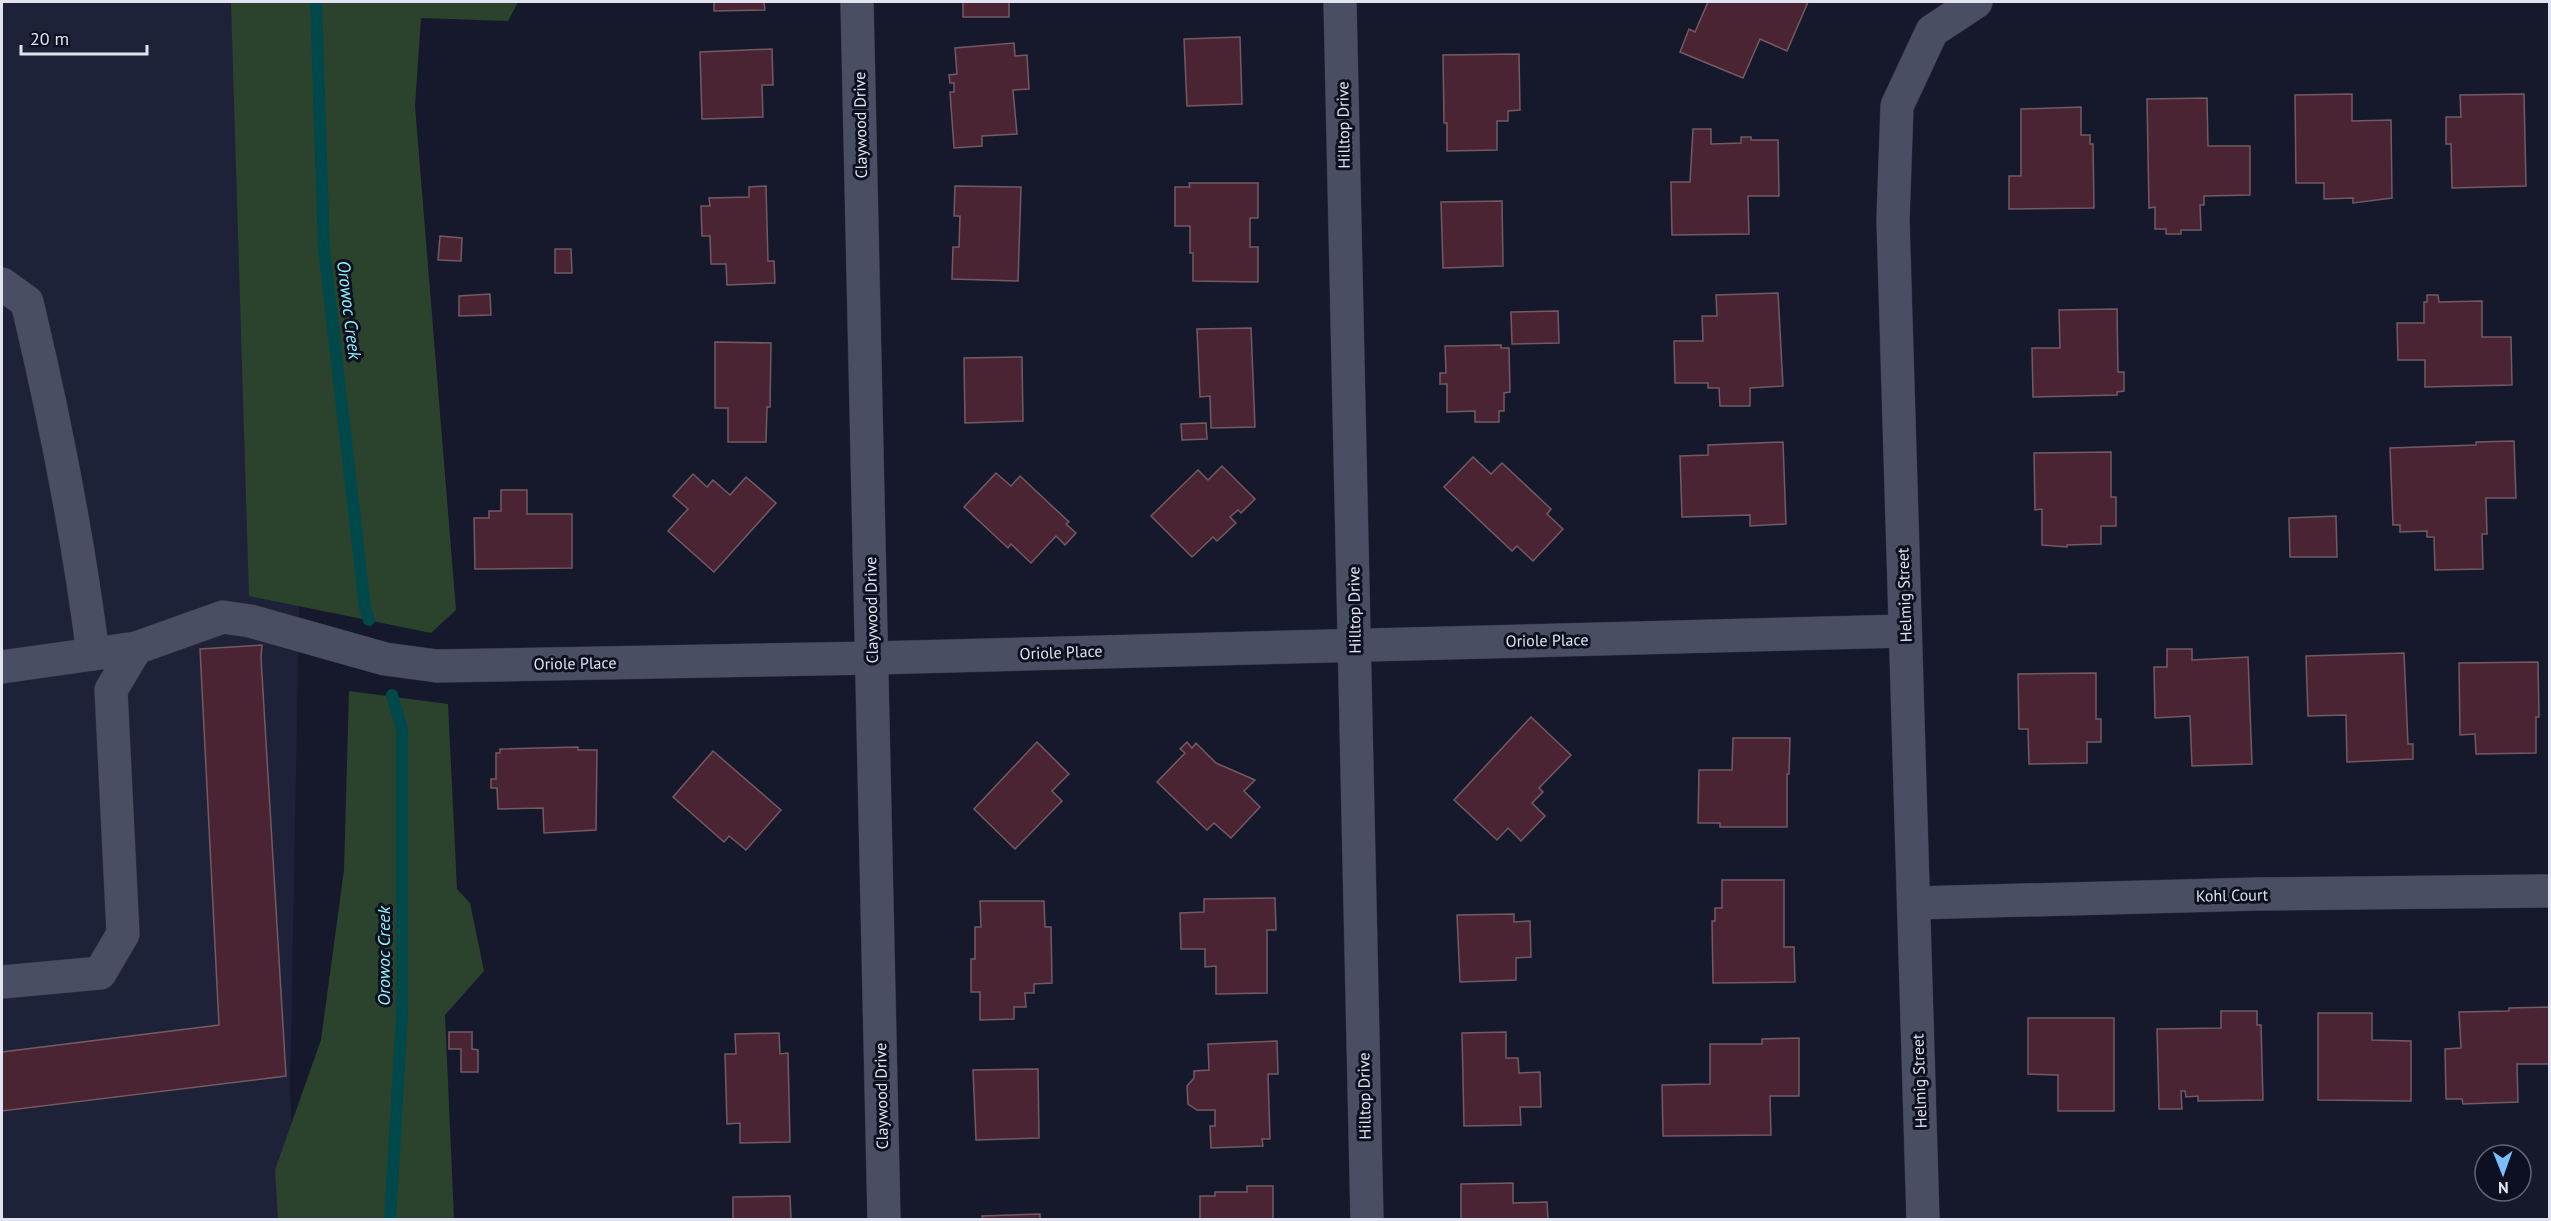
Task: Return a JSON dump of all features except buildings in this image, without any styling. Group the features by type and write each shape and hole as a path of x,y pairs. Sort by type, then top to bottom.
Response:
{"street":[{"name":"Claywood Drive","path":"857,2 884,1220"},
{"name":"Hilltop Drive","path":"1340,2 1367,1220"},
{"name":"Helmig Street","path":"1923,1220 1893,220 1897,106 1932,31 1976,2"},
{"path":"2,284 27,302 54,413 81,559 93,654"},
{"name":"Oriole Place","path":"136,648 223,617 250,621 385,659 437,666 872,658 1905,631"},
{"path":"2,667 136,648"},
{"path":"2,982 100,973 123,934 111,690 136,648"},
{"name":"Kohl Court","path":"1914,903 2257,894 2550,891"}],"shaded area":[{"path":"2,2 308,2 309,90 290,1089 296,1219 2,1220"}],"green space":[{"path":"231,2 518,2 508,21 421,18 415,106 456,610 431,633 249,596"},
{"path":"349,691 448,704 457,889 470,903 484,971 445,1015 454,1219 278,1219 275,1170 321,1040 344,870"}],"waterway":[{"name":"Orowoc Creek","path":"316,2 324,249 365,608 369,620"},
{"name":"Orowoc Creek","path":"390,1220 402,1015 402,729 392,695"}]}
